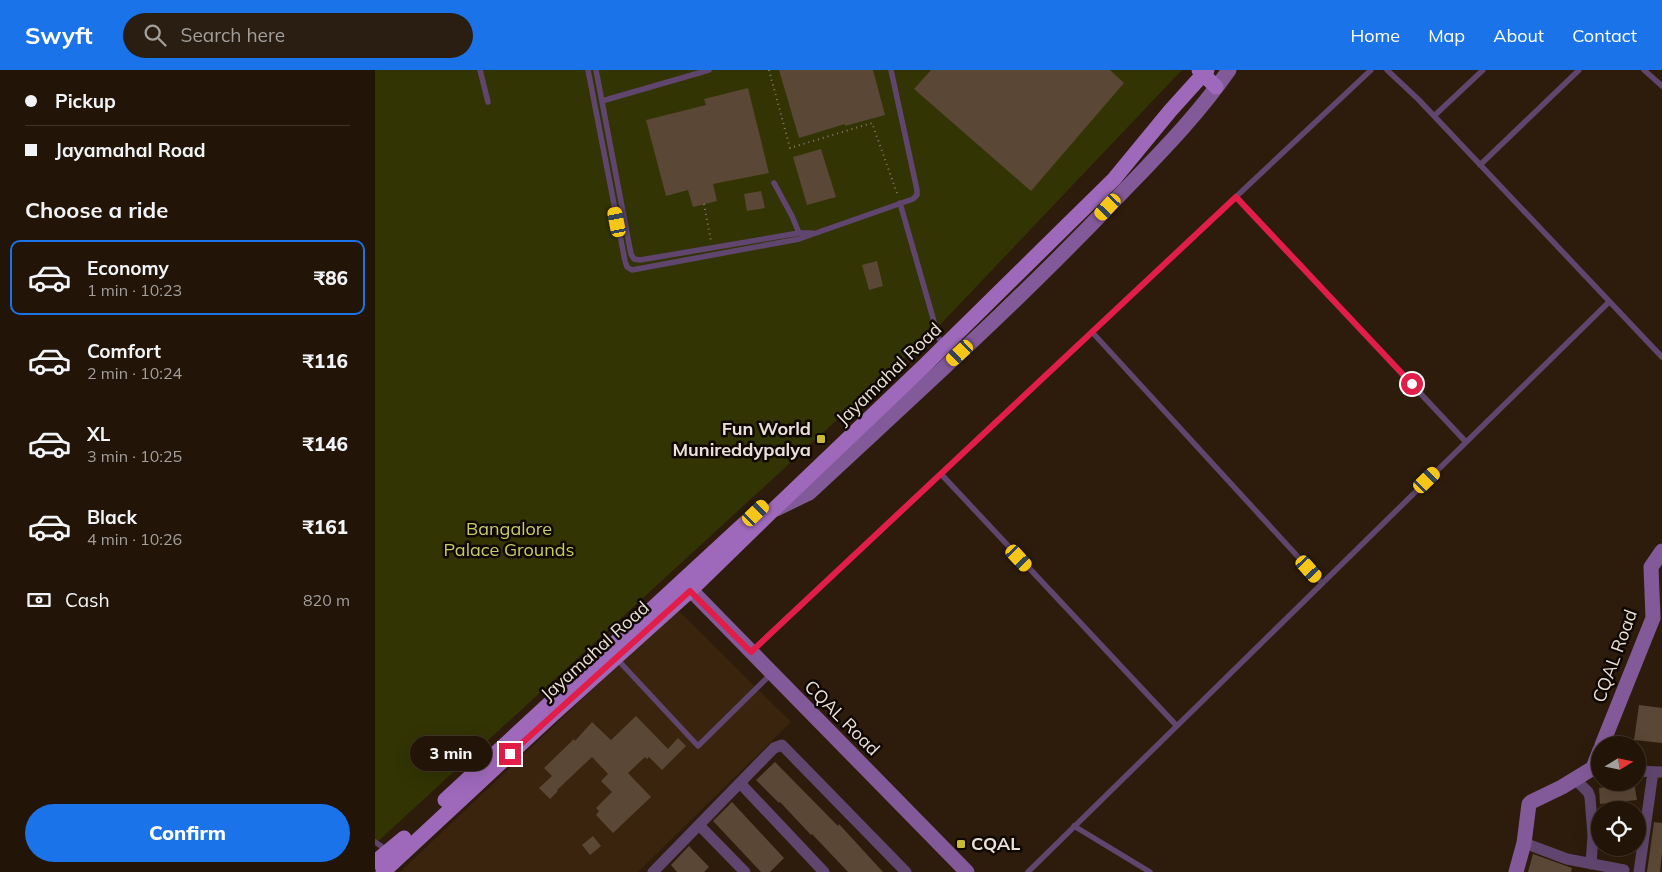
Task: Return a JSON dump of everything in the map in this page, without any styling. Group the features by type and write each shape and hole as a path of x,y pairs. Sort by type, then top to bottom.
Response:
{"main road":[{"path":"924,368 1000,315 1072,245 1178,135 1229,70"},
{"path":"1201,71 1216,87"},
{"name":"Jayamahal Road","path":"383,872 391,850 771,512 924,368 946,337 1111,170 1201,71"},
{"name":"Jayamahal Road","path":"375,862 615,658 756,513 924,368"},
{"name":"CQAL Road","path":"1606,736 1653,618 1651,568 1662,551"},
{"name":"CQAL Road","path":"686,586 967,872"},
{"path":"1516,872 1524,843 1529,804 1591,771"}],"street":[{"path":"654,872 774,748 782,745 906,872"},
{"path":"1639,872 1658,772"},
{"path":"1575,779 1588,792 1590,797 1593,836 1591,864"},
{"path":"740,783 824,872"},
{"path":"699,825 745,872"},
{"path":"1524,843 1575,866 1591,864 1624,871"}],"lane":[{"path":"480,70 488,102"},
{"path":"588,70 627,267 632,270 799,240 917,195 891,70"},
{"path":"596,70 631,254 634,259 640,260 799,232 816,233"},
{"path":"602,101 709,70"},
{"path":"751,652 1371,70"},
{"path":"1387,70 1434,116 1662,357"},
{"path":"1434,116 1483,70"},
{"path":"1480,165 1579,70"},
{"path":"1644,70 1662,86"},
{"path":"774,183 799,232"},
{"path":"1236,197 1466,442"},
{"path":"900,203 946,337"},
{"path":"744,242 745,249"},
{"path":"679,253 681,261"},
{"path":"1028,872 1609,302"},
{"path":"1093,332 1322,583"},
{"path":"941,474 1176,725"},
{"path":"615,658 698,746 771,673"},
{"path":"1074,826 1150,872"},
{"path":"375,842 391,850"}],"path":[{"path":"769,70 790,148 872,123 900,203"},
{"path":"704,204 712,247"}],"shaded area":[{"path":"677,609 791,722 638,872 400,872"}],"green space":[{"name":"Bangalore Palace Grounds","path":"375,70 1182,70 936,329 375,844"}],"building":[{"path":"779,70 873,70 885,115 845,126 845,124 799,138"},
{"path":"931,70 1110,70 1124,83 1031,191 914,89"},
{"path":"748,88 769,173 713,184 717,201 693,207 688,190 666,196 646,120 706,105 704,99"},
{"path":"821,149 836,197 807,205 793,157"},
{"path":"761,191 765,208 747,211 744,194"},
{"path":"877,261 883,286 869,290 862,265"},
{"path":"1639,705 1662,708 1662,743 1646,741 1646,736 1635,736"},
{"path":"636,716 668,749 678,738 686,746 662,770 649,757 647,759 645,757 628,773 651,797 613,833 596,815 599,811 596,808 612,792 601,781 608,774 592,757 550,799 539,788 552,776 544,768 574,739 575,741 592,722 611,740"},
{"path":"775,762 838,826 839,824 883,872 848,872 756,780"},
{"path":"1599,791 1636,791 1637,800 1628,801 1600,801"},
{"path":"732,802 784,858 770,872 761,872 713,821"},
{"path":"1654,822 1662,823 1660,872 1647,872"},
{"path":"593,836 601,846 590,855 582,845"},
{"path":"689,846 709,867 704,872 677,872 671,865"},
{"path":"1533,854 1572,868 1571,872 1528,872"}],"place":[{"name":"Fun World Munireddypalya","path":"821,439"},
{"name":"CQAL","path":"961,844"}],"route":[{"path":"510,754 690,591 751,652 1236,197 1412,384"}]}
